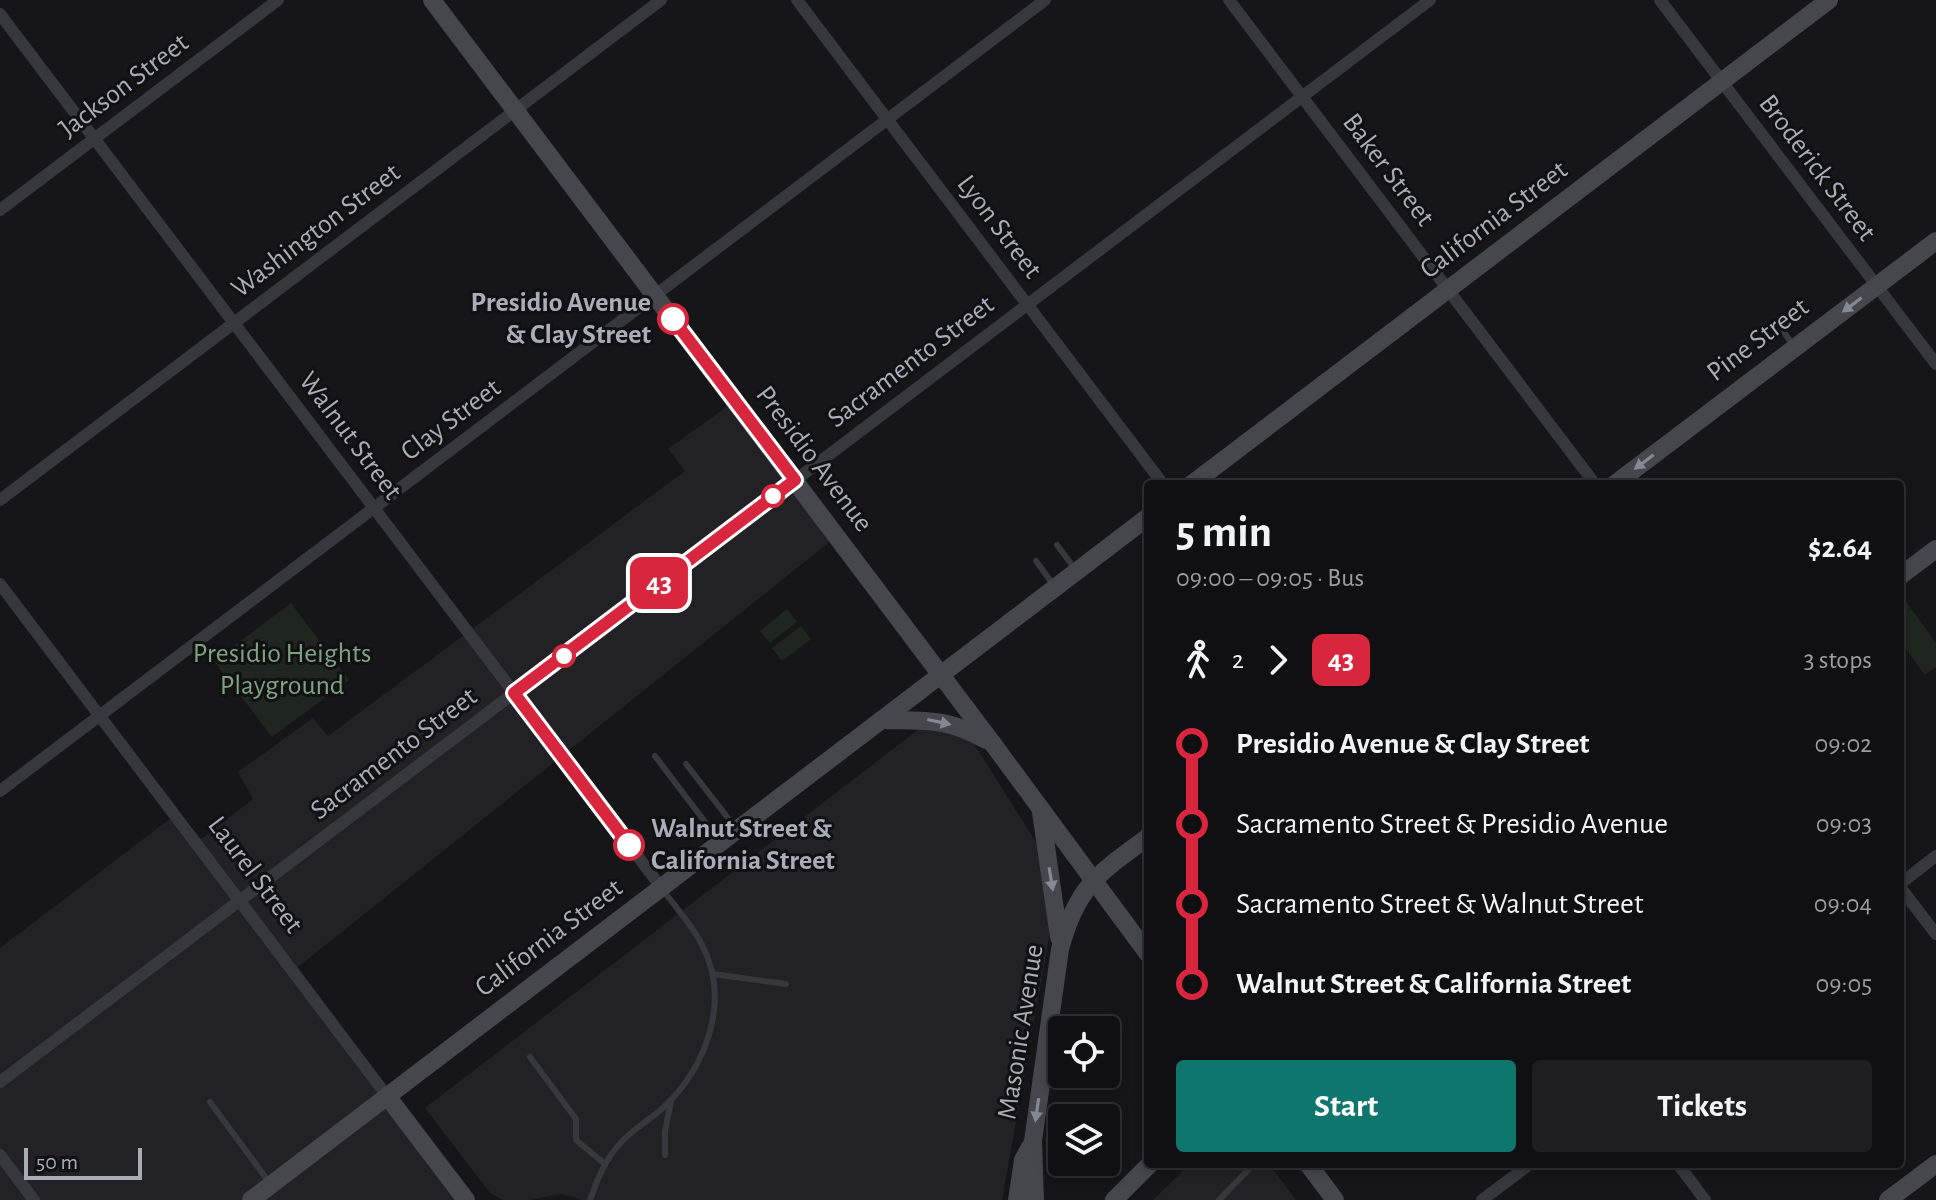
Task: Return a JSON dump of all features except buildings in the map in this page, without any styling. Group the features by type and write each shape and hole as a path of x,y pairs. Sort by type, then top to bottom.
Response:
{"main road":[{"name":"Presidio Avenue","path":"432,0 1144,949"},
{"name":"California Street","path":"1197,480 1829,0"},
{"name":"Pine Street","path":"1620,480 1936,241"},
{"name":"California Street","path":"251,1200 1144,520"},
{"path":"1904,573 1936,549"},
{"path":"881,720 936,720 993,744"},
{"path":"1041,809 1060,949"},
{"path":"1093,880 1144,840"},
{"name":"Masonic Avenue","path":"1035,1200 1033,1141 1060,949 1072,911 1093,880"},
{"name":"Laurel Street","path":"387,1096 461,1198"},
{"path":"1017,1200 1023,1160 1033,1141"},
{"path":"1892,1199 1936,1164"},
{"path":"1115,1199 1146,1168"},
{"path":"1311,1168 1335,1200"}],"street":[{"name":"Jackson Street","path":"0,210 278,0"},
{"name":"Washington Street","path":"0,500 661,0"},
{"name":"Lyon Street","path":"797,0 1160,480"},
{"name":"Clay Street","path":"0,791 1045,0"},
{"name":"Baker Street","path":"1229,0 1592,480"},
{"name":"Sacramento Street","path":"0,1082 1430,0"},
{"name":"Broderick Street","path":"1660,0 1936,364"},
{"name":"Walnut Street","path":"0,14 661,887"},
{"name":"Laurel Street","path":"0,584 387,1096"},
{"path":"1904,882 1936,856"},
{"path":"1904,890 1936,934"},
{"path":"0,1155 34,1200"},
{"path":"1482,1200 1525,1168"},
{"path":"1681,1168 1705,1200"}],"lane":[{"path":"1781,328 1795,347"},
{"path":"1057,545 1077,572"},
{"path":"1036,561 1056,588"},
{"path":"655,756 721,842"},
{"path":"686,764 737,829"},
{"path":"590,1200 605,1164 628,1135 672,1099 697,1065 708,1042 715,1001 713,974 704,947 661,887"},
{"path":"713,974 786,984"},
{"path":"530,1057 576,1119 576,1140 605,1164"},
{"path":"665,1155 666,1120 672,1099"},
{"path":"210,1102 271,1184"},
{"path":"1219,1200 1250,1168"}],"shaded area":[{"path":"739,398 837,536 293,971 466,1200 0,1200 0,948 175,815 196,843 253,799 238,772 313,718 328,736 685,471 668,449"},
{"path":"923,726 971,739 1043,853 1051,927 1002,1200 582,1200 562,1194 529,1200 503,1200 490,1193 425,1108"},
{"path":"1186,1168 1272,1168 1296,1200 1153,1200"}],"green space":[{"name":"Presidio Heights Playground","path":"291,603 349,680 272,737 214,661"},
{"path":"1907,603 1936,643 1936,667 1925,675 1904,646 1904,605"},
{"path":"787,609 797,622 770,643 760,631"},
{"path":"801,626 811,639 782,661 772,648"}],"bus line":[{"name":"43","path":"629,845 514,693 795,480 673,319"}],"place":[{"name":"Presidio Avenue & Clay Street","path":"673,319"},
{"name":"Walnut Street & California Street","path":"629,845"}]}
